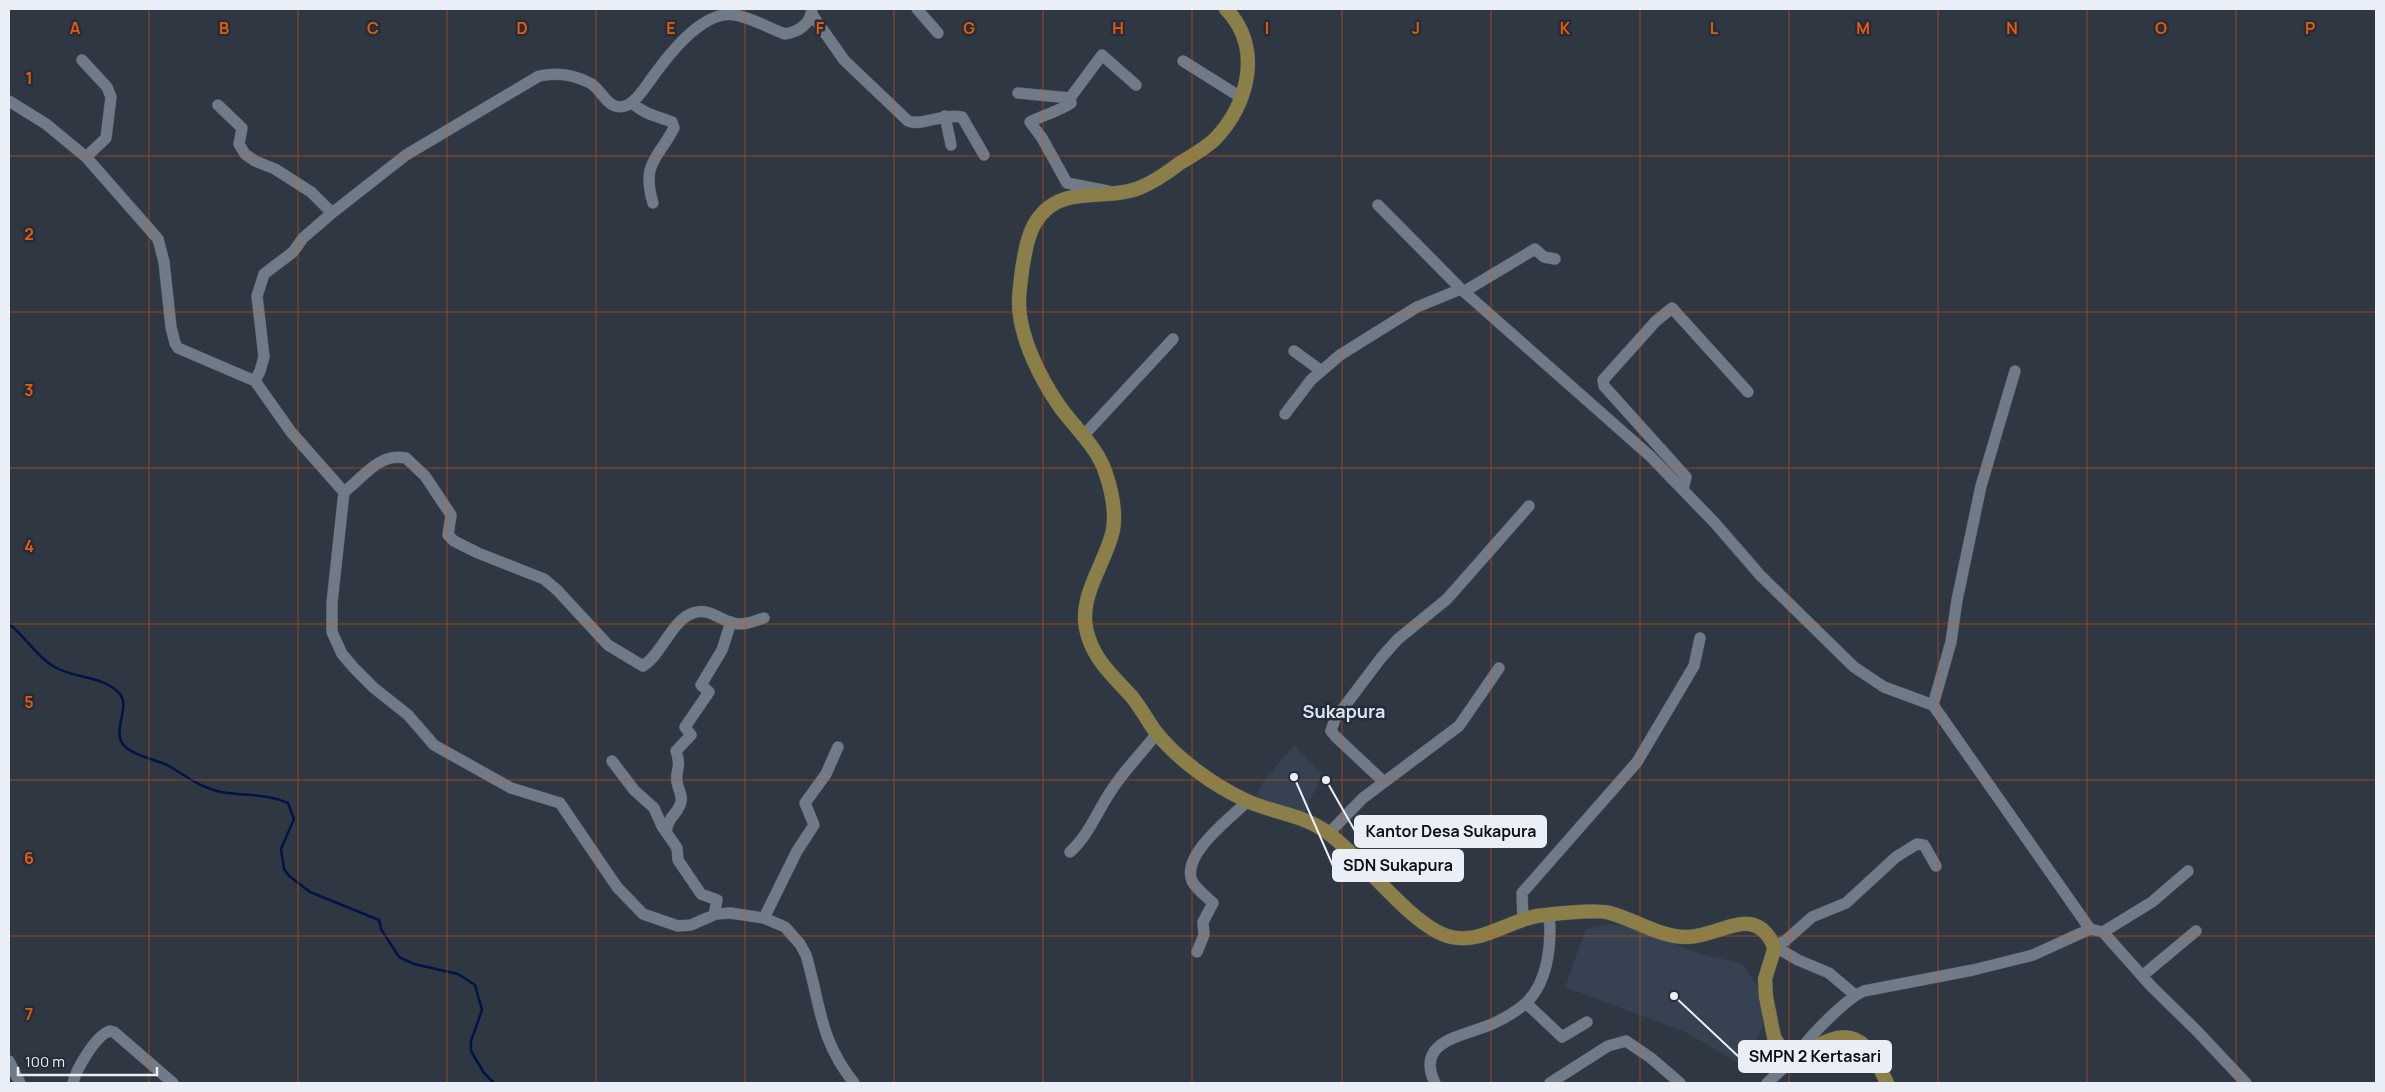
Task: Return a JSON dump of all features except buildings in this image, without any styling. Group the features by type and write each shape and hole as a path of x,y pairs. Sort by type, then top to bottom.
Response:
{"main road":[{"path":"1226,9 1240,27 1248,55 1248,74 1242,98 1228,123 1200,151 1150,184 1132,191 1114,194 1082,195 1063,199 1045,211 1032,230 1020,282 1018,305 1022,326 1035,360 1060,407 1101,460 1114,507 1109,542 1089,590 1086,605 1087,636 1112,678 1132,697 1156,733 1177,754 1247,802 1300,818 1329,833 1411,912 1447,937 1465,939 1523,920 1549,915 1598,911 1610,913 1664,934 1686,937 1712,934 1746,923 1764,929 1774,946 1765,978 1768,1012 1774,1037 1780,1047 1795,1054 1807,1052 1832,1039 1853,1039 1868,1048 1887,1083"}],"street":[{"path":"917,9 938,33"},
{"path":"254,382 260,372 264,357 257,311 259,285 264,274 293,252 303,238 332,213 406,155 446,133 497,99 538,76 554,73 578,78 592,84 609,104 616,107 626,106 632,102 681,41 718,15 736,15 785,34 791,33 807,23 812,11"},
{"path":"812,11 844,60 908,121 920,124 931,118 945,116 962,117 984,155"},
{"path":"1114,194 1107,190 1067,183 1042,138 1030,122 1046,113 1071,104 1070,98 1102,55 1136,85"},
{"path":"82,60 107,87 110,97 106,138 86,157"},
{"path":"1183,62 1242,98"},
{"path":"1018,93 1070,98"},
{"path":"9,101 46,124 86,157 158,239 164,262 174,343 178,348 254,382 291,432 344,492"},
{"path":"632,102 650,117 662,118 672,122 674,128 649,170 649,190 652,203"},
{"path":"218,105 242,128 239,144 245,154 275,169 311,192 332,213"},
{"path":"945,116 951,145"},
{"path":"1378,205 1463,290 1650,456 1760,575 1854,667 1884,687 1933,705 2090,929"},
{"path":"1285,414 1320,370 1340,355 1416,308 1463,290 1535,248 1544,257 1555,259"},
{"path":"1682,489 1686,477 1604,386 1603,380 1656,321 1672,308 1748,392"},
{"path":"1083,436 1173,339"},
{"path":"1294,350 1320,370"},
{"path":"1933,705 1951,642 1957,600 1981,486 2016,371"},
{"path":"764,618 751,623 732,622 700,611 692,613 683,618 652,660 643,666 608,646 557,590 544,579 478,554 454,541 448,535 451,515 425,476 406,458 386,458 366,471 356,483 344,492 332,602 332,632 342,654 354,668 374,688 408,715 434,745 511,788 560,803 617,887 643,914 678,926 691,925 714,915 730,913 764,918 785,927 800,944 810,968 824,1032 832,1051 854,1083"},
{"path":"1384,782 1331,731 1335,720 1381,658 1398,639 1447,599 1528,506"},
{"path":"666,832 668,821 680,805 681,793 676,782 680,763 676,751 691,735 685,727 700,707 701,701 709,692 701,685 722,650 732,622"},
{"path":"1523,920 1522,893 1637,762 1694,666 1700,638"},
{"path":"1329,833 1363,798 1459,726 1499,668"},
{"path":"1070,852 1088,832 1100,807 1113,788 1156,733"},
{"path":"764,918 797,851 814,825 804,804 826,774 838,747"},
{"path":"612,761 634,790 654,808 666,832 677,848 678,860 700,894 716,900 714,915"},
{"path":"1197,952 1204,935 1202,922 1213,904 1193,882 1190,872 1192,860 1201,847 1247,802"},
{"path":"1774,946 1785,941 1812,917 1846,903 1896,857 1917,844 1924,845 1936,866"},
{"path":"2103,932 2152,902 2188,871"},
{"path":"1435,1083 1431,1057 1437,1047 1471,1030 1494,1024 1526,1003 1543,974 1548,959 1550,944 1549,915"},
{"path":"1767,1083 1855,995 1864,990 1973,970 2033,954 2090,929 2103,932 2142,976 2246,1083"},
{"path":"2142,976 2196,931"},
{"path":"1774,946 1798,960 1829,973 1855,995"},
{"path":"1526,1003 1560,1036 1565,1036 1587,1022"},
{"path":"73,1083 79,1066 100,1038 110,1031 114,1032 162,1076 173,1083"},
{"path":"1550,1083 1608,1046 1626,1041 1651,1058 1680,1083"},
{"path":"9,1061 20,1083"}],"shaded area":[{"path":"1294,745 1322,773 1305,813 1256,797 1263,782"},
{"path":"1610,924 1629,927 1701,954 1741,963 1759,988 1763,1027 1741,1064 1685,1032 1565,987 1586,929"}],"waterway":[{"path":"9,624 41,657 53,666 69,673 104,683 119,693 123,699 120,736 122,743 128,749 167,765 213,790 263,796 288,803 294,819 281,849 284,869 289,876 310,892 379,920 381,929 399,957 414,964 458,974 475,985 482,1010 471,1041 471,1051 484,1073 494,1083"}],"place":[{"name":"SDN Sukapura","path":"1294,777"},
{"name":"Kantor Desa Sukapura","path":"1326,780"},
{"name":"SMPN 2 Kertasari","path":"1674,996"}],"district":[{"name":"Sukapura","path":"1344,711"}]}
